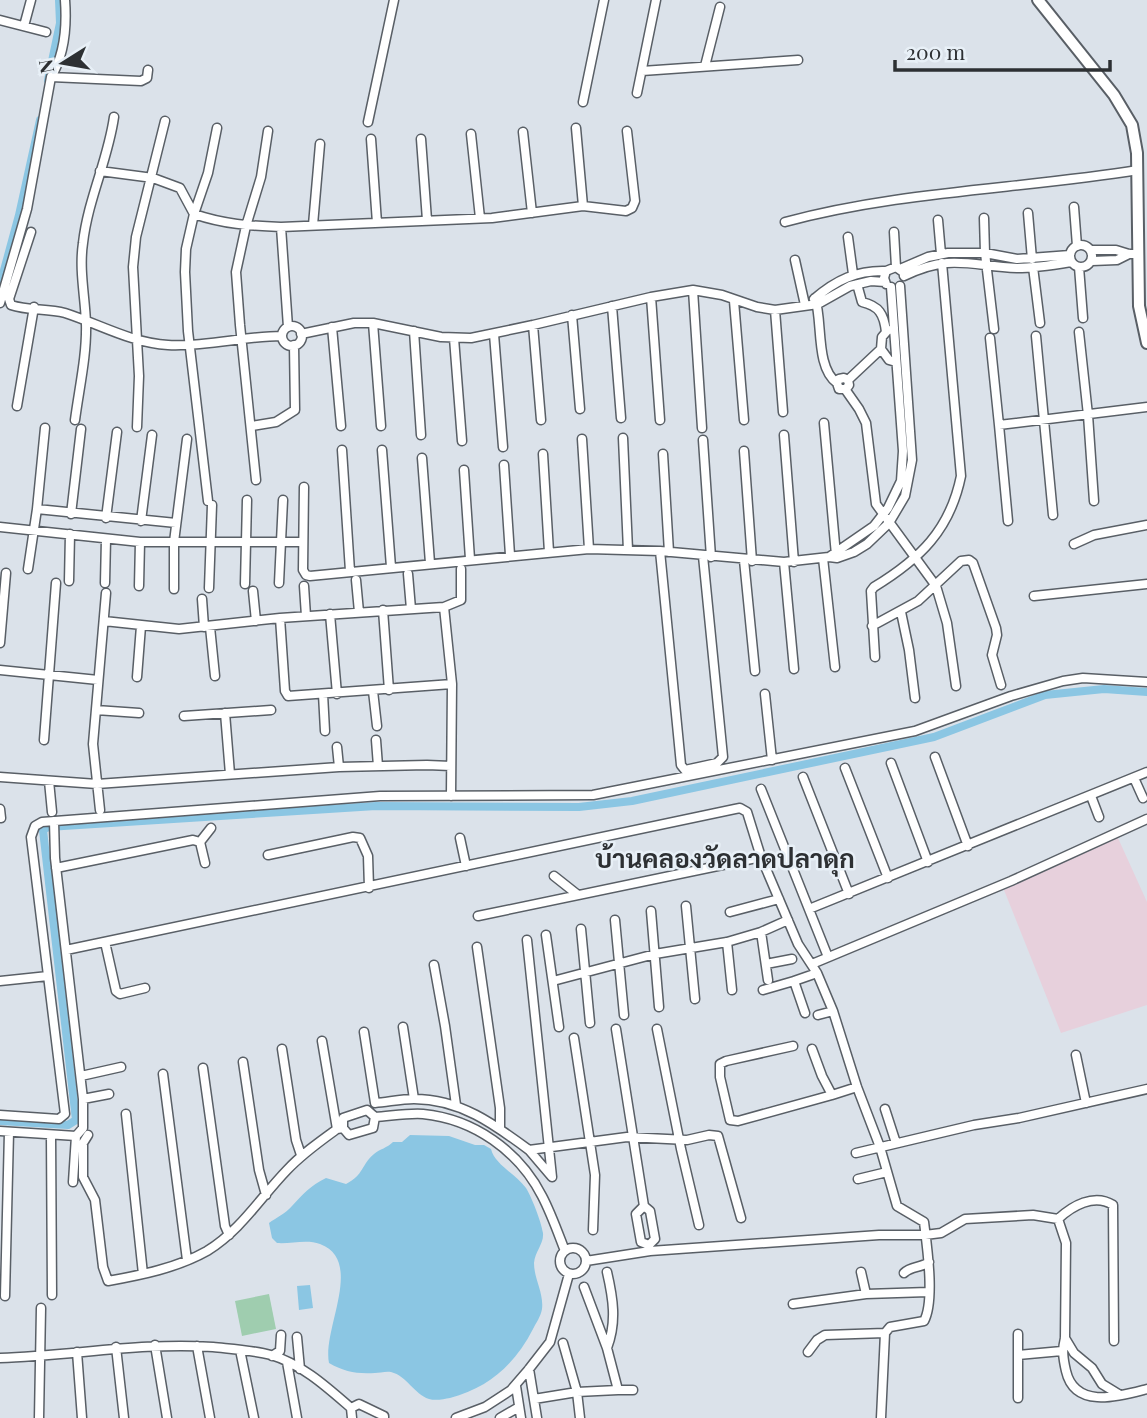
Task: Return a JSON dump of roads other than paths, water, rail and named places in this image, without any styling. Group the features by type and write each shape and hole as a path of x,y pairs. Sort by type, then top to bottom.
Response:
{"street":[{"path":"24,26 31,0"},
{"path":"0,303 26,209 51,77 65,34 65,0"},
{"path":"368,122 394,0"},
{"path":"583,102 604,0"},
{"path":"637,93 656,0"},
{"path":"1038,0 1108,87 1126,114 1136,140 1139,306 1147,343"},
{"path":"1047,0 1134,113 1143,148 1137,254 1147,313"},
{"path":"705,66 720,7"},
{"path":"0,20 46,32"},
{"path":"642,71 798,60"},
{"path":"51,77 141,81 147,78 148,70"},
{"path":"75,420 86,321 82,291 83,242 114,117"},
{"path":"137,426 138,340 133,267 136,237 153,178 165,121"},
{"path":"209,588 210,503 185,272 186,249 208,173 217,128"},
{"path":"576,128 583,206"},
{"path":"256,480 236,272 261,177 268,131"},
{"path":"100,171 153,178 180,188 194,214 219,222 246,226 281,227 480,218 583,206 626,211 635,205 627,131"},
{"path":"523,132 532,213"},
{"path":"471,134 480,218"},
{"path":"371,139 377,223"},
{"path":"421,139 427,220"},
{"path":"313,225 320,144"},
{"path":"785,222 852,206 1138,170"},
{"path":"1074,207 1077,246"},
{"path":"1028,213 1040,323"},
{"path":"984,218 1008,520"},
{"path":"874,657 870,598 874,587 917,558 949,512 961,476 938,220"},
{"path":"281,227 288,327"},
{"path":"31,232 9,299 11,305 63,313 138,340 166,345 282,337"},
{"path":"894,232 900,271 892,285 890,330 903,388"},
{"path":"848,237 853,274"},
{"path":"1083,318 1073,248 1083,245 1091,250 1116,250 1137,254"},
{"path":"1091,250 1092,261"},
{"path":"812,303 840,279 853,274 917,269 942,258 985,253 1033,263 1073,262 1084,267 1092,261 1117,260 1137,254"},
{"path":"942,258 1016,268 1033,263"},
{"path":"795,260 812,303 827,371 859,409 866,423 874,496 886,520 936,586 947,623 956,686"},
{"path":"304,487 305,573 310,576 589,549 664,552 748,561 789,562 831,556 886,520 903,467 903,388 892,285 886,271"},
{"path":"301,334 354,323 373,323 454,338 494,334 651,297 693,290 706,291 734,301 775,310 812,303 871,281 892,285"},
{"path":"857,284 862,302 876,306 890,330"},
{"path":"693,290 702,428"},
{"path":"651,297 660,420"},
{"path":"734,301 744,419"},
{"path":"612,306 621,418"},
{"path":"17,407 34,307"},
{"path":"775,310 783,412"},
{"path":"572,315 580,409"},
{"path":"373,323 380,426"},
{"path":"533,326 541,420"},
{"path":"288,327 295,327 301,334 300,341 294,345 288,344 282,337 288,327"},
{"path":"331,327 341,426"},
{"path":"890,330 882,337 881,349 885,356 896,362"},
{"path":"414,331 421,435"},
{"path":"1079,332 1094,501"},
{"path":"494,334 503,447"},
{"path":"1036,336 1053,515"},
{"path":"454,338 462,441"},
{"path":"252,426 284,419 295,410 294,345"},
{"path":"832,396 840,387 849,385 848,380 881,349"},
{"path":"999,425 1147,407"},
{"path":"824,423 835,667"},
{"path":"28,569 35,530 45,428"},
{"path":"71,514 81,429"},
{"path":"106,518 117,432"},
{"path":"141,521 152,435"},
{"path":"784,435 794,669"},
{"path":"174,589 174,542 187,439"},
{"path":"582,439 589,549"},
{"path":"623,439 628,550"},
{"path":"663,454 664,552 681,765 685,770 717,763 723,757 707,556 703,440"},
{"path":"342,450 350,571"},
{"path":"382,450 391,567"},
{"path":"744,451 755,671"},
{"path":"543,454 549,552"},
{"path":"422,458 430,563"},
{"path":"504,465 510,555"},
{"path":"464,470 470,559"},
{"path":"245,584 247,500"},
{"path":"279,583 283,500"},
{"path":"37,509 176,523"},
{"path":"1074,544 1094,535 1147,525"},
{"path":"0,527 140,542 299,542"},
{"path":"69,581 70,534"},
{"path":"105,583 106,539"},
{"path":"139,586 140,542"},
{"path":"872,626 918,601 961,561 970,560 996,628 992,655 1001,685"},
{"path":"104,621 179,629 280,618 444,607 461,600 461,569"},
{"path":"0,643 6,573"},
{"path":"408,574 411,609"},
{"path":"356,580 359,612"},
{"path":"44,740 57,583"},
{"path":"1034,596 1147,584"},
{"path":"304,586 306,616"},
{"path":"253,591 256,621"},
{"path":"100,810 93,744 106,593"},
{"path":"202,599 215,676"},
{"path":"444,607 452,684 451,796"},
{"path":"383,610 389,690"},
{"path":"901,612 915,698"},
{"path":"331,614 337,694"},
{"path":"280,618 287,695 337,694 452,684"},
{"path":"137,677 141,626"},
{"path":"0,670 98,680"},
{"path":"0,1115 59,1119 65,1114 31,837 35,826 41,822 345,798 593,795 915,731 1011,696 1063,681 1083,678 1147,682"},
{"path":"373,691 377,726"},
{"path":"323,694 325,730"},
{"path":"765,694 772,760"},
{"path":"96,710 139,713"},
{"path":"184,716 271,710"},
{"path":"225,713 230,774"},
{"path":"376,740 378,766"},
{"path":"337,747 339,767"},
{"path":"935,757 968,846"},
{"path":"891,763 928,862"},
{"path":"0,777 97,784 339,767 451,766"},
{"path":"845,768 888,878"},
{"path":"809,909 1147,772"},
{"path":"803,777 849,894"},
{"path":"1133,778 1143,798"},
{"path":"49,781 56,867 83,1099 83,1128 76,1136 73,1182"},
{"path":"761,789 828,957"},
{"path":"1091,796 1099,817"},
{"path":"66,950 740,808 747,812 761,857 788,920 803,954 817,973 833,1012 880,1147 897,1206 924,1222 929,1262 928,1313 923,1321 890,1327 885,1333 881,1418"},
{"path":"0,809 1,818"},
{"path":"812,964 1019,877 1147,818"},
{"path":"200,842 211,828"},
{"path":"268,855 353,837 360,838 368,856 369,888"},
{"path":"460,838 466,866"},
{"path":"56,867 193,840 200,842"},
{"path":"200,842 205,863"},
{"path":"478,916 761,857"},
{"path":"554,876 578,895"},
{"path":"730,912 779,899"},
{"path":"686,906 695,999"},
{"path":"651,911 659,1007"},
{"path":"615,920 624,1015"},
{"path":"553,981 655,954 727,942 761,932 788,920"},
{"path":"580,929 590,1023"},
{"path":"761,932 768,980"},
{"path":"546,936 559,1027"},
{"path":"364,1032 375,1103 414,1099 456,1105 485,1118 530,1150 552,1177 527,940"},
{"path":"105,942 116,991 120,994 145,988"},
{"path":"727,942 732,990"},
{"path":"477,947 500,1108 500,1128"},
{"path":"766,964 792,959"},
{"path":"434,965 456,1105"},
{"path":"763,990 817,973"},
{"path":"0,981 48,976"},
{"path":"793,981 805,1013"},
{"path":"817,1015 833,1012"},
{"path":"403,1027 414,1099"},
{"path":"657,1028 699,1225"},
{"path":"616,1029 644,1206 650,1211 655,1239 650,1248"},
{"path":"575,1038 595,1175 593,1230"},
{"path":"322,1041 340,1129 349,1135 373,1128 375,1117"},
{"path":"793,1046 720,1064 720,1077 730,1120 737,1121 857,1087"},
{"path":"282,1049 296,1140 301,1155"},
{"path":"812,1049 832,1095"},
{"path":"1076,1055 1086,1103"},
{"path":"243,1062 259,1170 266,1195"},
{"path":"81,1076 121,1068"},
{"path":"203,1069 225,1226 229,1235"},
{"path":"163,1074 187,1260"},
{"path":"856,1153 1147,1089"},
{"path":"83,1099 109,1094"},
{"path":"885,1109 896,1143"},
{"path":"88,1136 83,1143 83,1177 94,1200 104,1275 108,1281 143,1275 204,1252 243,1223 301,1155 340,1129 344,1118 367,1110 375,1117 424,1114 443,1118 483,1133 504,1147 520,1164 542,1196 565,1251 560,1261 562,1269 569,1274 581,1271 586,1261 583,1254 577,1249 565,1251"},
{"path":"125,1114 143,1275"},
{"path":"5,1296 4,1131 76,1136"},
{"path":"51,1135 52,1295"},
{"path":"530,1150 632,1136 679,1140 718,1136 741,1218"},
{"path":"858,1179 887,1172"},
{"path":"1058,1219 1073,1205 1106,1200 1113,1205 1114,1340"},
{"path":"644,1206 635,1214 641,1242 650,1248"},
{"path":"586,1261 650,1248 879,1235 926,1235 941,1233 965,1219 1033,1215 1058,1219"},
{"path":"1058,1219 1066,1243 1065,1338 1062,1351 1067,1376 1082,1393 1097,1398 1121,1396 1147,1389"},
{"path":"904,1273 929,1262"},
{"path":"607,1272 614,1320 607,1348"},
{"path":"861,1272 866,1294"},
{"path":"456,1418 485,1407 516,1386 550,1342 569,1274"},
{"path":"584,1287 607,1348 618,1391"},
{"path":"793,1304 866,1294 928,1292"},
{"path":"39,1418 41,1308"},
{"path":"808,1352 817,1340 825,1335 885,1333"},
{"path":"1018,1334 1018,1398"},
{"path":"272,1356 280,1351 281,1335"},
{"path":"297,1337 300,1369"},
{"path":"1065,1338 1074,1353 1092,1368 1102,1384 1121,1396"},
{"path":"563,1343 577,1392 580,1418"},
{"path":"0,1358 39,1357 155,1345 240,1350 272,1356 300,1369 322,1383 351,1413 359,1404 384,1418"},
{"path":"155,1345 167,1418"},
{"path":"197,1346 211,1418"},
{"path":"116,1347 124,1418"},
{"path":"240,1350 254,1418"},
{"path":"1018,1355 1062,1351"},
{"path":"77,1352 82,1418"},
{"path":"287,1362 297,1418"},
{"path":"529,1369 537,1418"},
{"path":"516,1386 521,1418"},
{"path":"534,1399 577,1392 634,1390"},
{"path":"500,1418 519,1407"}],"water":[{"path":"410,1135 449,1136 491,1149 497,1160 526,1188 543,1233 534,1263 542,1309 526,1342 509,1364 489,1381 464,1394 440,1400 424,1397 402,1377 391,1372 356,1373 329,1363 328,1349 341,1280 339,1265 333,1253 320,1244 277,1243 272,1238 269,1223 287,1211 315,1184 326,1178 346,1184 356,1177 374,1154 393,1142 402,1142"},
{"path":"310,1285 313,1308 299,1310 297,1286"}],"waterway":[{"path":"48,80 60,23 59,0"},
{"path":"0,285 40,120"},
{"path":"0,1121 68,1125 76,1120 43,830 48,827 376,806 579,807 632,801 934,737 1045,695 1104,689 1147,692"}],"district":[{"name":"บ้านคลองวัดลาดปลาดุก","path":"725,857"}]}
